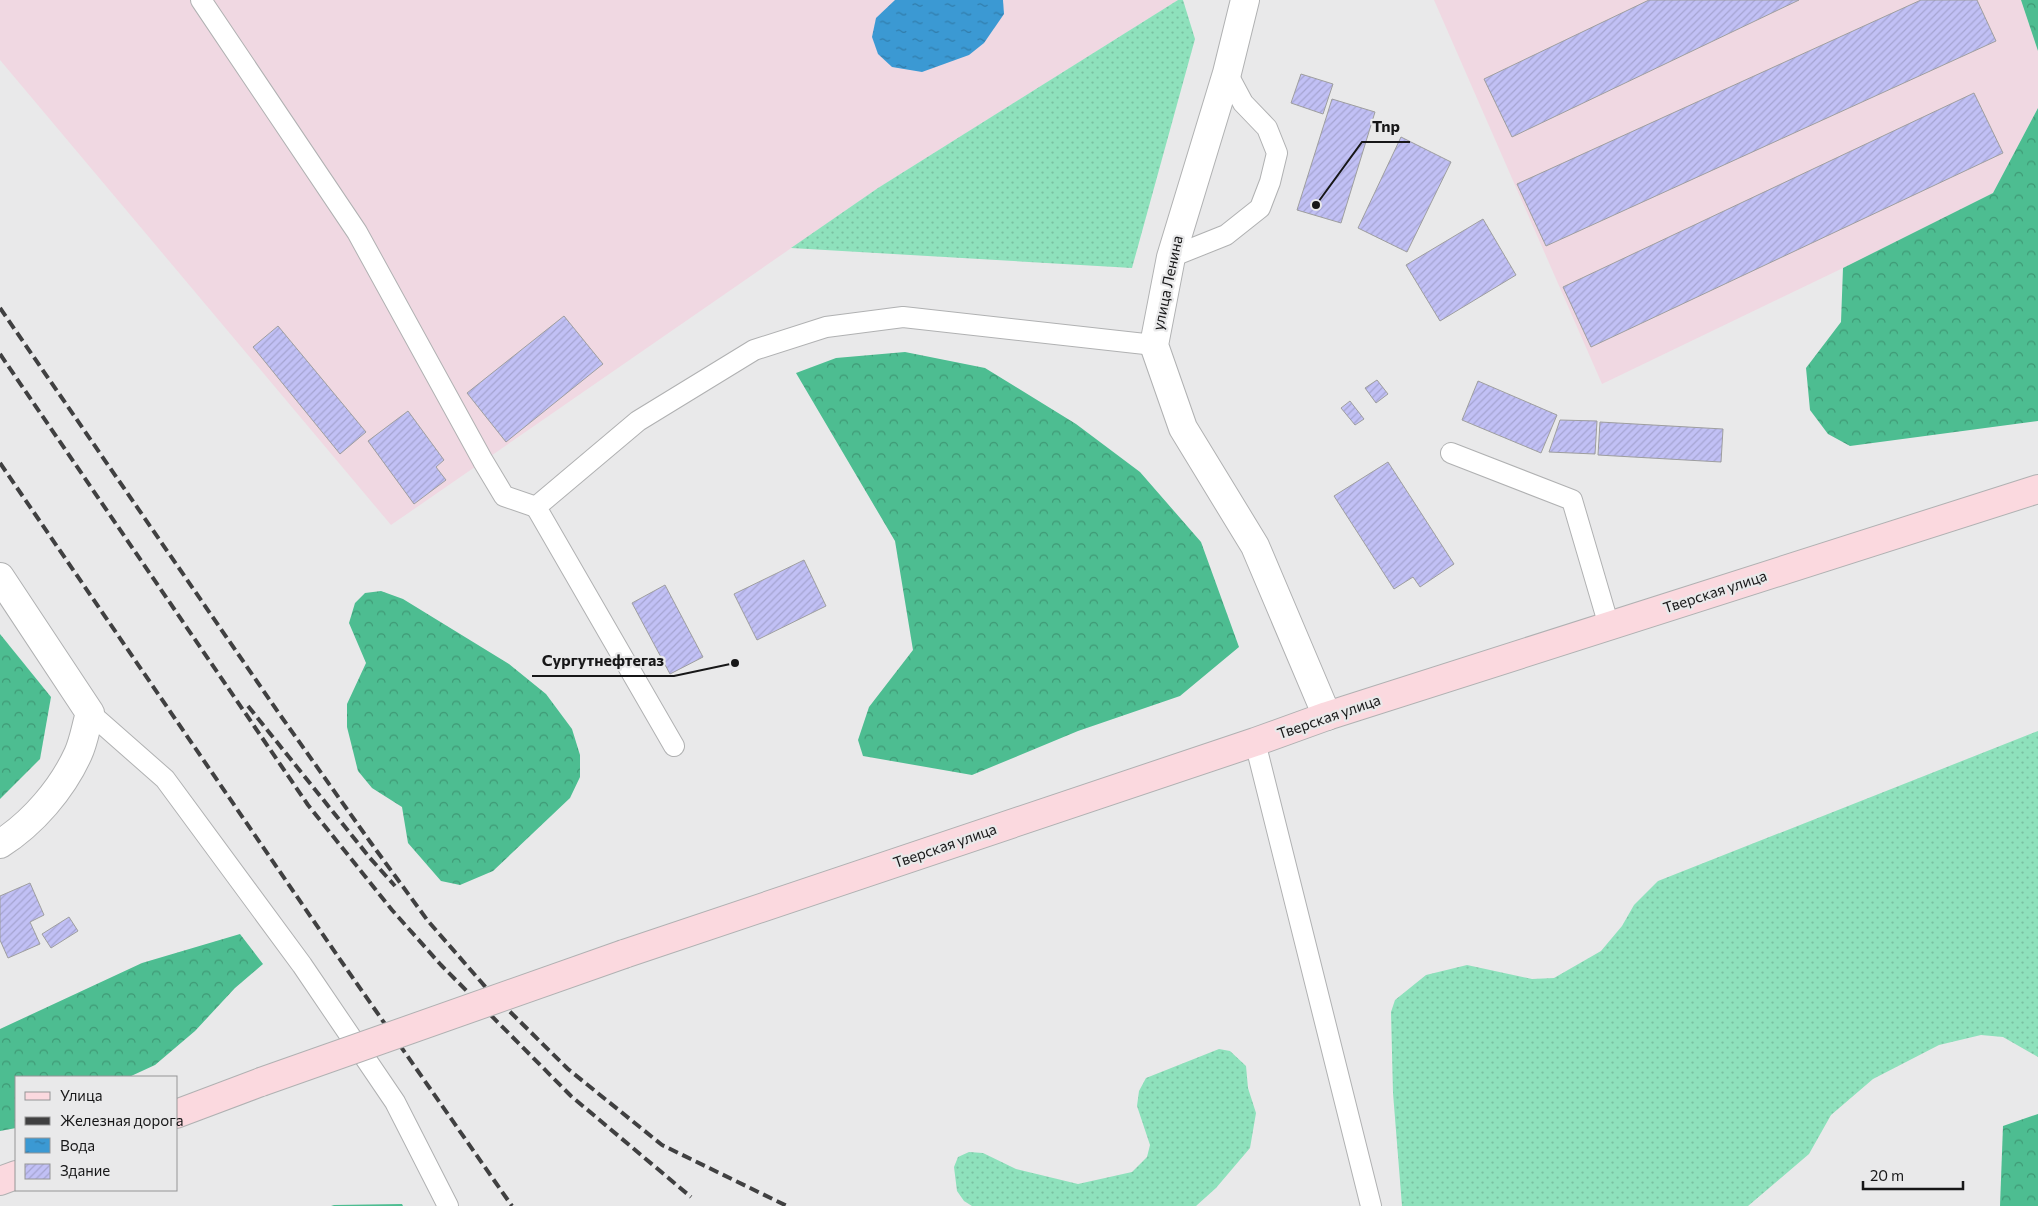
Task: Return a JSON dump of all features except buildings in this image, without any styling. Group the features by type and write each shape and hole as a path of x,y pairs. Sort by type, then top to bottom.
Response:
{"main road":[{"name":"Тверская улица","path":"178,1113 261,1082 624,954 1255,742 1327,716 2038,489"},
{"path":"0,1181 15,1175"}],"street":[{"name":"улица Ленина","path":"1244,0 1227,73 1171,257 1154,345 1183,428 1255,546 1327,716"},
{"path":"0,577 90,713 79,753 60,785 36,814 0,844"}],"lane":[{"path":"200,0 357,232 504,496 536,507 674,746"},
{"path":"1171,257 1226,235 1260,208 1270,182 1276,153 1267,128 1243,103 1227,73"},
{"path":"536,507 638,421 754,350 826,326 903,317 1154,345"},
{"path":"1451,453 1572,500 1609,626"},
{"path":"90,713 165,778 302,965 395,1102 448,1206"},
{"path":"1255,742 1371,1206"}],"shaded area":[{"path":"0,0 1178,0 878,188 391,525 0,60"},
{"path":"1434,0 2021,0 2038,51 2038,108 1993,193 1843,268 1602,384"}],"green space":[{"path":"1178,0 1183,0 1195,39 1132,268 791,248 878,188"},
{"path":"2021,0 2038,0 2038,51"},
{"path":"2038,108 2038,421 1850,446 1828,434 1810,410 1806,368 1841,322 1843,268 1993,193"},
{"path":"905,352 985,368 1076,424 1140,472 1201,542 1239,647 1180,696 1078,731 972,775 863,756 858,740 869,707 913,650 895,541 796,373 836,358"},
{"path":"381,591 403,599 509,664 546,694 572,729 580,755 580,777 570,798 493,871 460,885 441,881 408,843 402,807 372,788 358,771 347,727 347,704 366,663 349,623 355,603 365,593"},
{"path":"0,634 51,697 40,759 0,799"},
{"path":"2038,731 2038,1057 2003,1037 1981,1035 1939,1045 1873,1079 1831,1115 1809,1154 1748,1206 1402,1206 1393,1093 1391,1012 1395,1000 1426,975 1467,965 1532,979 1554,978 1601,951 1622,926 1634,905 1658,881"},
{"path":"240,934 263,964 235,988 195,1031 155,1065 131,1076 15,1076 15,1128 0,1131 0,1029 142,963"},
{"path":"1219,1049 1230,1051 1246,1066 1248,1088 1256,1113 1250,1148 1216,1188 1196,1206 972,1206 964,1201 957,1191 954,1167 958,1157 969,1152 983,1153 1016,1169 1078,1184 1132,1172 1147,1157 1150,1145 1137,1106 1139,1091 1146,1078"},
{"path":"2038,1114 2038,1206 2000,1206 2003,1126"},
{"path":"402,1204 403,1206 331,1206 334,1205"}],"water":[{"path":"895,0 1003,0 1004,14 984,43 969,55 922,72 892,67 878,54 872,37 876,18"}],"railway":[{"path":"0,308 278,712 371,843 428,921 489,991 568,1069 662,1145 787,1206"},
{"path":"0,354 308,805 392,910 441,965 571,1096 691,1197"},
{"path":"0,463 339,958 512,1206"},
{"path":"248,706 370,858 395,886"}],"place":[{"name":"Tnp","path":"1316,205"},
{"name":"Сургутнефтегаз","path":"735,663"}]}
